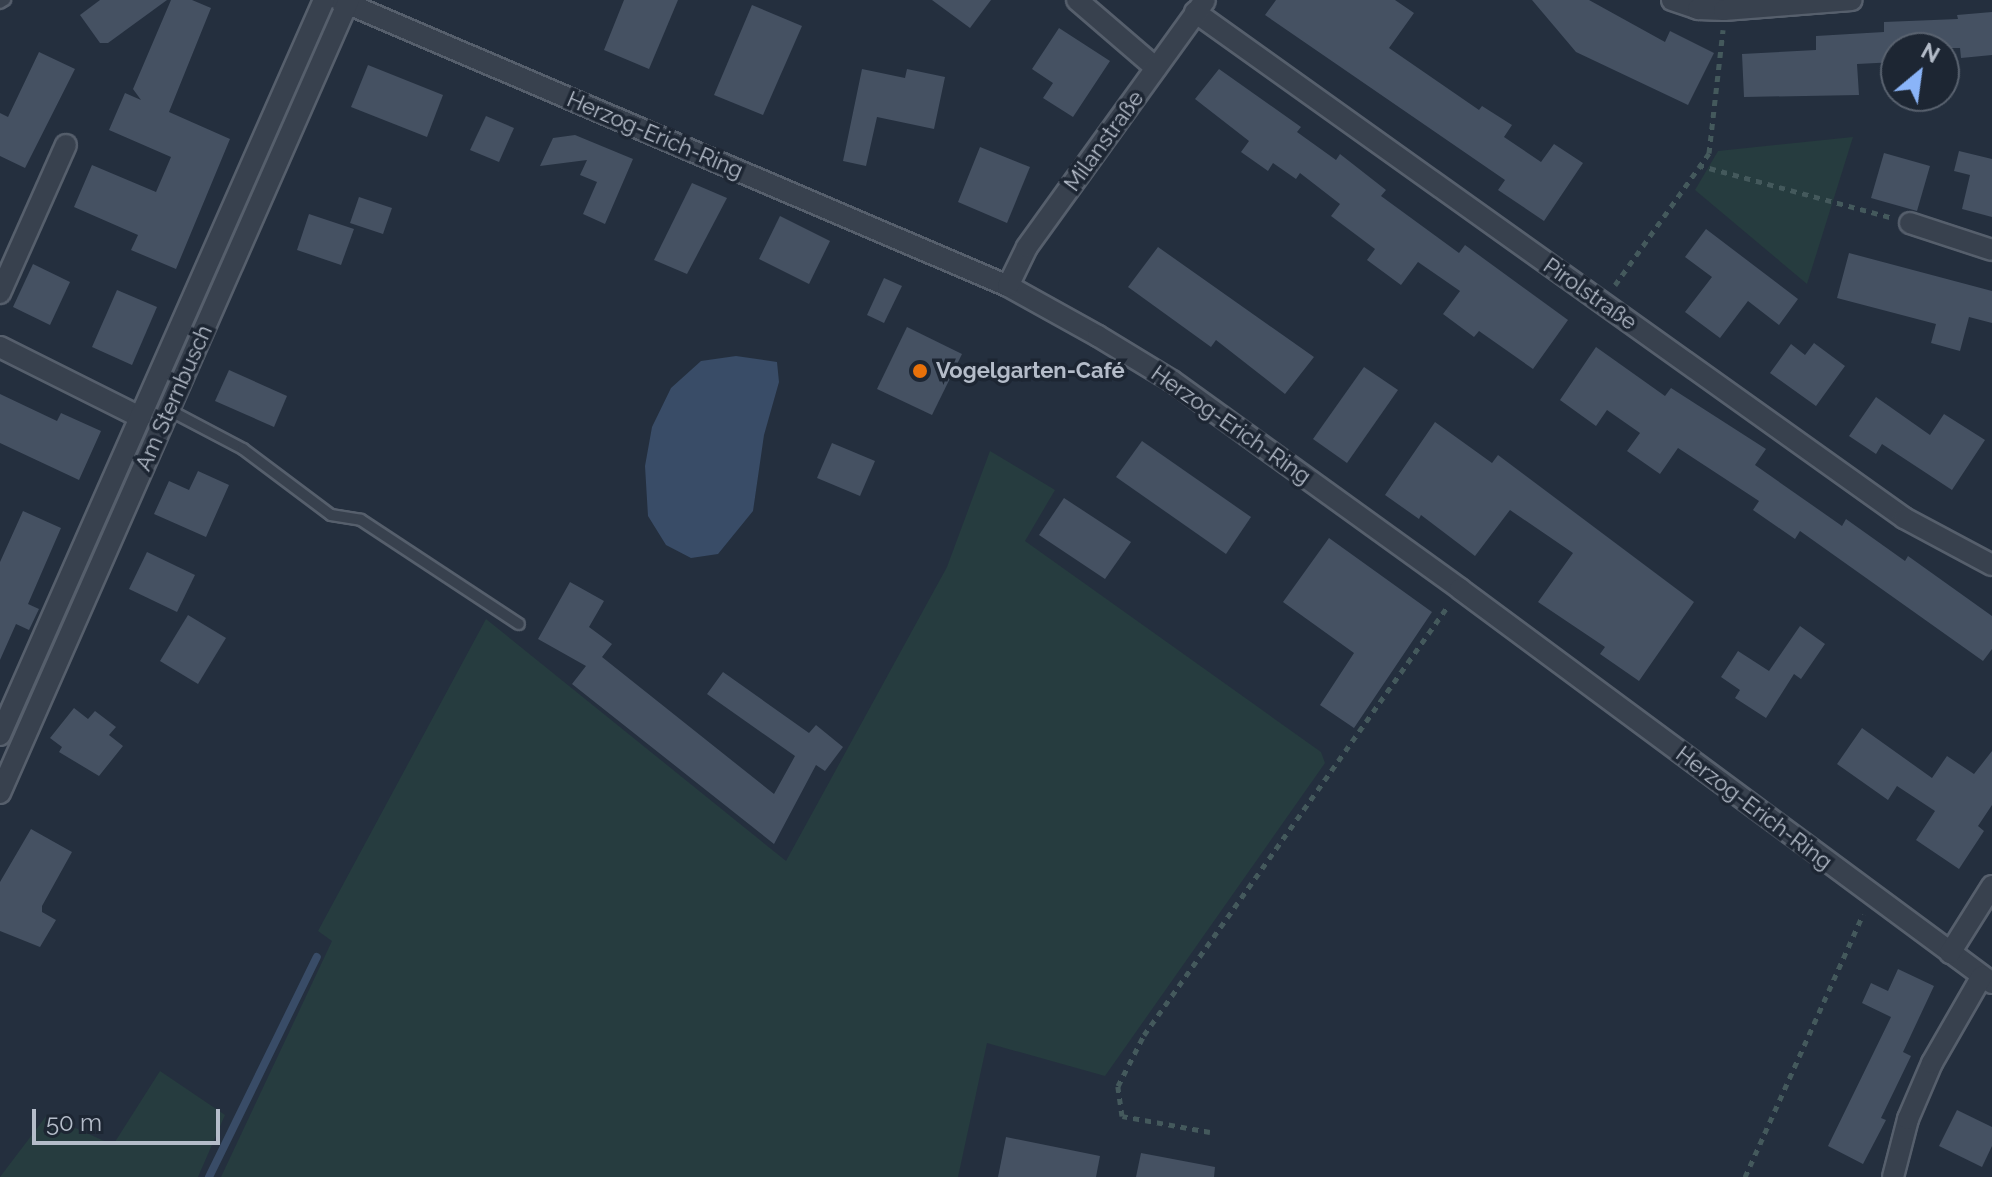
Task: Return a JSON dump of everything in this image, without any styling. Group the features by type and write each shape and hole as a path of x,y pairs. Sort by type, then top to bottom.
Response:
{"street":[{"name":"Am Sternbusch","path":"0,735 324,0"},
{"path":"1077,0 1156,68"},
{"path":"1672,0 1698,9 1724,10 1852,0"},
{"name":"Am Sternbusch","path":"0,793 345,1"},
{"name":"Herzog-Erich-Ring","path":"345,1 1008,286 1172,381 1460,589 1987,980"},
{"name":"Milanstraße","path":"1008,286 1027,247 1200,6"},
{"name":"Pirolstraße","path":"1200,6 1904,518 1992,565"},
{"path":"0,293 66,145"},
{"path":"1910,223 1992,250"},
{"path":"0,347 140,417"},
{"path":"1950,953 1992,886"},
{"path":"1893,1177 1908,1119 1932,1063 1987,980"}],"lane":[{"path":"169,410 243,449 331,515 361,520 519,624"},
{"path":"31,664 53,673"}],"path":[{"path":"1603,302 1709,153 1724,10"},
{"path":"1698,165 1910,223"},
{"path":"1210,1132 1122,1116 1118,1086 1144,1035 1460,589"},
{"path":"1745,1177 1872,895"}],"green space":[{"path":"1853,137 1807,284 1695,190 1718,151"},
{"path":"990,451 1055,490 1025,541 1321,752 1325,763 1105,1076 987,1043 958,1177 221,1177 332,941 318,931 486,619 786,861 947,567"},
{"path":"160,1071 225,1115 198,1177 0,1177 47,1115 113,1145"}],"water":[{"path":"736,356 777,362 779,382 764,435 753,511 718,554 691,558 666,545 648,516 645,466 652,427 671,388 701,361"}],"building":[{"path":"100,0 167,0 108,43 100,43 80,15"},
{"path":"171,0 192,0 211,8 169,112 230,139 176,269 131,250 138,235 74,207 92,165 156,192 171,157 109,130 125,93 141,100 133,89"},
{"path":"624,0 678,0 649,69 604,50"},
{"path":"932,0 991,0 970,28"},
{"path":"1276,0 1395,0 1414,13 1389,48 1479,110 1482,106 1512,125 1504,137 1541,162 1554,144 1583,163 1544,221 1498,190 1505,180 1265,15"},
{"path":"1532,0 1589,0 1665,42 1670,31 1714,53 1688,105 1576,52"},
{"path":"752,5 802,26 763,115 714,95"},
{"path":"1992,12 1992,55 1961,58 1960,32 1884,32 1884,22 1958,19 1957,15"},
{"path":"1059,28 1110,61 1073,117 1043,98 1053,83 1032,69"},
{"path":"1880,32 1880,63 1857,64 1859,95 1744,97 1742,54 1816,50 1816,36"},
{"path":"39,52 75,69 25,168 0,156 0,113 8,117"},
{"path":"368,65 443,95 427,137 351,107"},
{"path":"862,69 905,78 907,69 945,77 934,129 877,117 866,166 843,161"},
{"path":"1219,69 1301,127 1297,132 1336,160 1340,154 1386,190 1381,196 1459,253 1465,245 1568,320 1533,369 1479,331 1474,337 1443,314 1460,291 1418,262 1401,285 1367,260 1375,249 1331,216 1340,204 1300,173 1296,179 1273,163 1268,171 1241,152 1249,141 1195,99"},
{"path":"486,116 514,128 499,162 470,150"},
{"path":"575,135 633,159 605,224 583,214 597,182 580,175 587,160 540,166 553,138"},
{"path":"980,147 1030,167 1007,223 958,202"},
{"path":"1959,151 1992,159 1992,217 1962,209 1970,175 1954,171"},
{"path":"1884,153 1930,166 1917,211 1871,198"},
{"path":"692,183 727,198 687,274 654,260"},
{"path":"359,197 392,208 383,234 350,223"},
{"path":"309,214 354,229 341,265 297,250"},
{"path":"780,216 830,241 809,284 759,259"},
{"path":"1706,229 1798,299 1779,325 1748,301 1720,338 1685,312 1712,277 1685,257"},
{"path":"1158,247 1314,357 1285,394 1216,340 1211,347 1128,287"},
{"path":"1849,253 1992,291 1992,323 1969,317 1960,351 1931,343 1936,324 1837,298"},
{"path":"33,264 70,282 50,325 13,307"},
{"path":"884,278 902,286 884,323 867,315"},
{"path":"117,290 157,307 132,365 92,347"},
{"name":"Vogelgarten-Café","path":"907,327 962,354 932,415 877,389"},
{"path":"1814,343 1845,366 1816,406 1770,373 1791,344 1805,355"},
{"path":"1596,347 1665,396 1671,388 1766,449 1755,465 1842,526 1846,519 1905,561 1908,556 1992,616 1992,649 1983,661 1800,531 1795,539 1753,510 1759,501 1678,448 1660,474 1627,451 1640,433 1607,410 1596,426 1560,400"},
{"path":"1364,367 1398,390 1347,463 1313,439"},
{"path":"229,370 287,396 274,427 215,401"},
{"path":"0,394 57,421 61,413 101,431 79,480 0,443"},
{"path":"1876,397 1930,435 1944,414 1985,440 1952,490 1882,444 1876,454 1849,436"},
{"path":"1435,422 1492,463 1498,455 1694,602 1639,681 1600,654 1605,647 1538,602 1573,553 1510,510 1475,556 1421,515 1419,519 1385,495"},
{"path":"1142,441 1251,517 1226,554 1116,477"},
{"path":"832,443 875,461 860,496 817,478"},
{"path":"198,471 229,485 206,537 154,514 169,481 189,490"},
{"path":"1064,498 1131,542 1105,579 1039,535"},
{"path":"23,511 61,528 28,604 39,609 29,630 16,624 0,660 0,562"},
{"path":"1329,538 1432,612 1354,728 1320,705 1354,653 1283,602"},
{"path":"147,552 195,575 177,612 129,589"},
{"path":"570,582 604,601 589,627 612,644 602,657 774,794 795,756 707,694 723,672 809,733 816,725 843,747 825,771 816,765 774,844 572,684 586,666 538,639"},
{"path":"188,615 226,638 198,684 160,661"},
{"path":"1800,626 1825,644 1801,679 1794,674 1766,718 1735,698 1740,690 1721,677 1738,651 1769,671"},
{"path":"74,708 88,719 95,711 116,727 109,735 123,746 99,776 59,752 62,747 50,738"},
{"path":"1862,728 1932,778 1947,756 1974,774 1992,751 1992,805 1978,826 1984,831 1959,869 1916,840 1935,811 1897,786 1888,800 1837,764"},
{"path":"31,829 72,852 42,906 42,912 56,920 40,947 0,931 0,882"},
{"path":"1898,969 1934,986 1903,1052 1911,1056 1881,1118 1886,1120 1863,1164 1828,1146 1891,1017 1862,1003 1871,983 1888,991"},
{"path":"1957,1110 1992,1127 1992,1146 1982,1167 1939,1146"},
{"path":"1006,1137 1100,1156 1096,1177 998,1177"},
{"path":"1141,1153 1215,1167 1214,1177 1136,1177"}],"waterway":[{"path":"209,1177 317,957"}],"place":[{"name":"Vogelgarten-Café","path":"920,371"}]}
